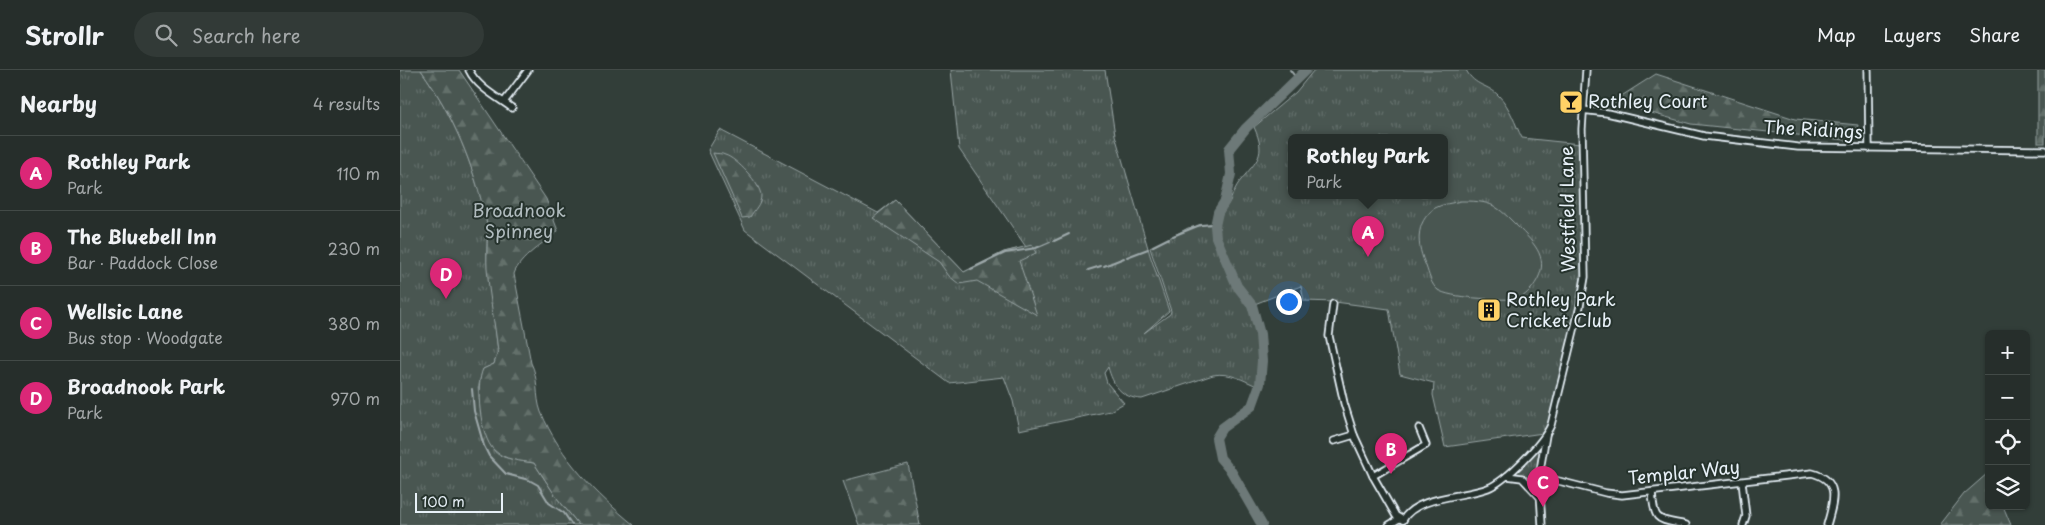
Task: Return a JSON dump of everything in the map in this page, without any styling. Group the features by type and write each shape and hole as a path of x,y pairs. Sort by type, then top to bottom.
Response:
{"street":[{"path":"469,70 481,86 512,108"},
{"path":"504,102 528,70"},
{"name":"Westfield Lane","path":"1546,434 1553,418 1564,377 1584,285 1586,262 1582,110 1586,70"},
{"path":"1868,70 1869,148"},
{"name":"The Ridings","path":"1582,110 1607,113 1704,136 1798,147 2045,150"},
{"path":"1333,304 1329,336 1334,367 1354,435 1373,476 1401,521"},
{"path":"1373,476 1426,445 1419,428"},
{"path":"1389,525 1401,521 1407,514 1424,504 1483,490 1495,485 1508,476 1546,434"},
{"path":"1542,525 1539,476 1546,434"},
{"path":"1334,441 1354,435"},
{"name":"Templar Way","path":"1539,476 1612,494 1652,492 1812,473 1824,477 1830,484 1833,496 1827,525"},
{"path":"1508,476 1522,478 1539,496"},
{"path":"1742,482 1746,516 1743,525"},
{"path":"1652,492 1654,513 1658,518 1686,525"}],"green space":[{"path":"400,70 421,70 433,87 461,141 475,179 486,219 487,266 498,351 494,364 483,369 479,389 480,407 490,444 499,455 534,463 557,498 579,525 400,525"},
{"name":"Broadnook Spinney","path":"421,70 459,70 546,199 558,231 527,256 514,274 535,375 539,406 558,445 580,474 606,501 634,525 579,525 557,498 534,463 513,460 503,456 494,450 489,443 482,423 479,387 483,369 494,364 498,351 488,278 486,219 475,179 461,141 433,87"},
{"path":"951,70 1105,70 1115,135 1150,255 1169,311 1144,333 1170,314 1171,311 1150,248 1188,228 1219,222 1237,185 1258,157 1260,145 1254,127 1296,92 1314,70 1466,70 1473,80 1495,92 1503,100 1522,138 1580,144 1582,279 1576,314 1551,416 1543,433 1445,447 1433,395 1434,383 1400,374 1389,309 1335,302 1304,301 1301,286 1252,305 1259,335 1263,369 1259,387 1236,377 1219,374 1142,399 1123,393 1115,385 1108,367 1104,373 1107,383 1124,403 1110,411 1019,430 1013,401 1004,377 949,383 745,230 708,150 720,130 878,213 895,200 964,272 1004,252 1026,247 959,149"},
{"path":"2038,70 2045,70 2045,143 2038,143"},
{"path":"1656,74 1795,119 1858,125 1855,141 1691,124 1612,102"},
{"path":"713,153 724,154 730,157 747,172 757,185 761,199 750,217 742,218"},
{"path":"895,200 964,272 1004,252 1032,245 1036,253 1019,261 1037,315 977,281 959,284 949,276 939,262 873,218"},
{"path":"1461,201 1482,202 1494,206 1527,236 1537,249 1542,263 1541,271 1532,288 1524,296 1516,299 1463,297 1438,290 1430,279 1419,243 1423,221 1435,208"},
{"path":"1538,449 1540,452 1536,484 1534,486 1514,473"},
{"path":"908,464 920,525 859,525 843,481"},
{"path":"1985,476 1985,510 2005,510 2011,525 1940,525 1964,494"}],"waterway":[{"path":"1290,70 1297,79"},
{"path":"1262,525 1231,471 1220,458 1216,438 1222,428 1252,406 1260,384 1262,361 1260,334 1252,305 1237,286 1216,237 1215,226 1218,212 1225,201 1231,174 1229,149 1246,128 1306,70"},
{"path":"1173,236 1200,225 1215,224"},
{"path":"1054,241 1069,234"},
{"path":"1153,246 1169,238"},
{"path":"971,269 1005,253 1036,248 1050,242"},
{"path":"1127,257 1148,249"},
{"path":"1104,266 1124,258"},
{"path":"1088,270 1101,266"},
{"path":"472,389 474,411 484,446 489,456 506,474 529,480 538,485 549,503 564,513 572,525"}],"place":[{"name":"Rothley Court","path":"1571,102"},
{"name":"Rothley Park","path":"1368,257"},
{"name":"Broadnook Park","path":"446,299"},
{"name":"Rothley Park Cricket Club","path":"1489,310"},
{"name":"The Bluebell Inn","path":"1391,474"},
{"name":"Wellsic Lane","path":"1543,507"}]}
